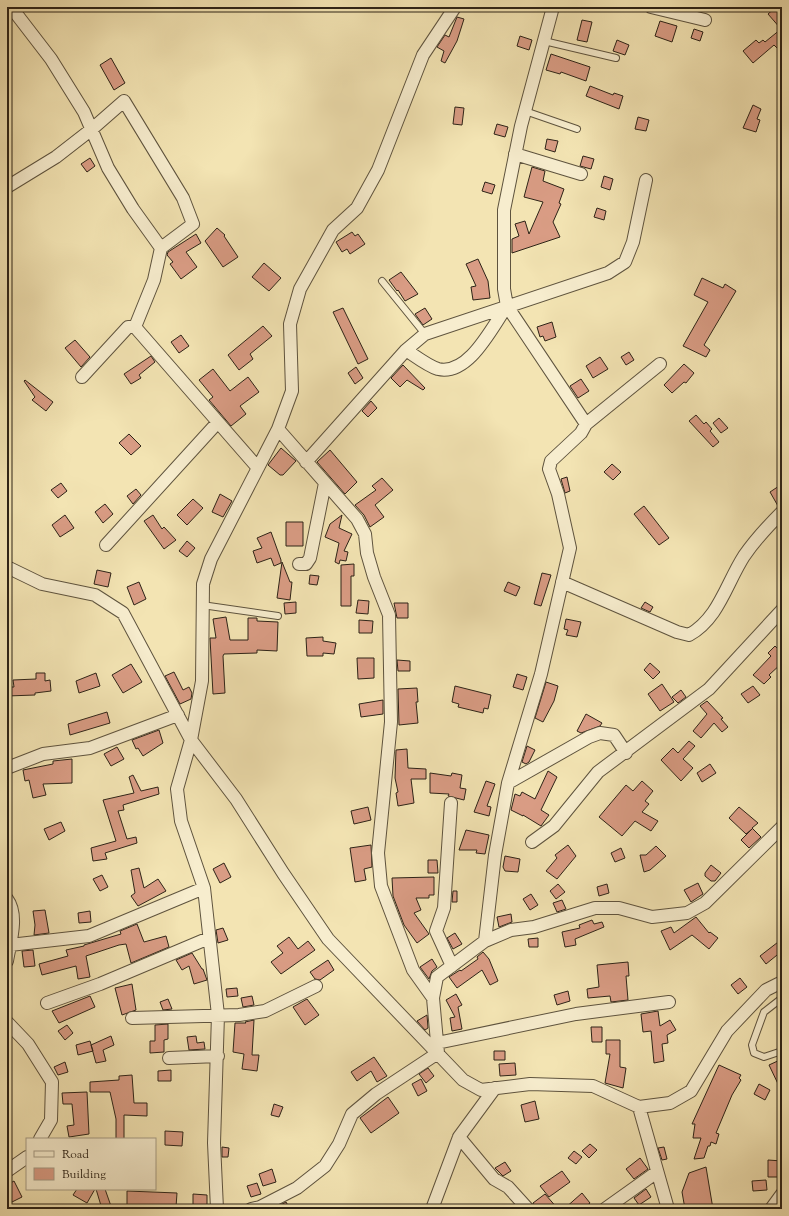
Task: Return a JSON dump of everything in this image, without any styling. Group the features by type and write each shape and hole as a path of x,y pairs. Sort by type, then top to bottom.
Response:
{"street":[{"path":"11,7 51,59 84,112 108,168 133,209 161,248"},
{"path":"217,1209 214,1143 218,1056 218,1015 204,888 181,821 177,789 191,740 202,681 203,584 211,559 278,429 292,391 290,324 300,289 333,230 356,208 378,170 423,55 454,7"},
{"path":"553,7 525,111 504,210 504,289 507,306 586,424"},
{"path":"651,7 705,20"},
{"path":"7,187 56,157 92,129 124,100 183,198 193,224 161,248 154,280 135,327"},
{"path":"515,154 582,174"},
{"path":"306,462 406,350 425,334 608,273 625,262 633,242 646,180"},
{"path":"406,350 438,369 458,367 476,352 507,306"},
{"path":"82,377 128,327 135,327 258,468"},
{"path":"486,941 495,855 508,783 541,674 570,548 558,494 549,468 551,461 581,433 586,424 660,364"},
{"path":"106,545 218,422"},
{"path":"278,429 357,519 366,534 367,553 374,577 389,615 391,722 378,853 381,886 413,970 433,998"},
{"path":"299,564 306,564 310,558 325,483"},
{"path":"562,582 677,632 689,635 699,629 712,615 744,556 782,512"},
{"path":"7,567 42,584 95,595 124,613 191,740 236,799 282,873 328,939 437,1048 463,1080 481,1090 530,1084 593,1086 639,1107 670,1103 691,1091 727,1031 766,990 782,982"},
{"path":"532,842 554,826 598,772 626,753 709,689 782,610"},
{"path":"7,768 43,754 90,748 178,715"},
{"path":"508,783 589,737 600,733 614,735 626,753"},
{"path":"451,803 444,908 436,931 452,966"},
{"path":"437,1048 433,998 437,977 486,941 511,930 534,927 596,908 619,908 652,916 687,912 705,903 781,832"},
{"path":"10,946 89,936 204,888"},
{"path":"7,899 12,906 12,931 7,961"},
{"path":"47,1003 100,984 209,938"},
{"path":"132,1018 218,1015 265,1011 316,986"},
{"path":"252,1209 260,1207 297,1188 326,1166 339,1144 352,1114 437,1048 576,1014 669,1002"},
{"path":"7,1022 28,1044 52,1082 50,1120 41,1138"},
{"path":"169,1058 218,1056"},
{"path":"432,1209 459,1137 494,1088"},
{"path":"639,1107 668,1209"},
{"path":"459,1137 494,1179 508,1187 528,1209"},
{"path":"7,1172 26,1158"},
{"path":"605,1209 657,1172"},
{"path":"771,1209 782,1194"}],"lane":[{"path":"544,40 616,58"},
{"path":"525,111 577,129"},
{"path":"382,281 425,334"},
{"path":"202,605 278,616"},
{"path":"782,998 764,1012 752,1045 754,1053 764,1057 782,1051"}],"building":[{"path":"776,7 782,7 782,53 774,45 753,63 743,51 756,40 759,43 763,40 765,42 781,29 768,14"},
{"path":"457,17 464,19 457,41 445,63 441,61 444,51 437,47 445,35 449,37"},
{"path":"582,20 592,22 587,42 577,40"},
{"path":"660,21 677,26 672,42 655,36"},
{"path":"694,29 703,32 700,41 691,38"},
{"path":"520,36 532,40 529,50 517,46"},
{"path":"617,40 629,45 625,55 613,51"},
{"path":"551,54 590,67 586,81 561,72 560,74 546,70"},
{"path":"111,58 125,83 114,90 100,65"},
{"path":"590,86 613,95 614,93 623,96 619,109 586,96"},
{"path":"753,105 761,109 757,119 760,120 756,132 743,128"},
{"path":"455,107 464,108 462,125 453,124"},
{"path":"638,117 649,120 646,131 635,129"},
{"path":"497,124 508,127 505,137 494,134"},
{"path":"547,139 558,141 555,152 545,149"},
{"path":"583,156 594,159 591,169 580,166"},
{"path":"90,158 95,166 87,172 81,164"},
{"path":"532,167 545,171 543,181 564,189 559,203 561,204 553,222 560,237 512,253 512,239 519,236 515,224 525,221 529,234 543,202 524,197"},
{"path":"604,176 613,179 610,190 601,187"},
{"path":"485,182 495,185 492,194 482,191"},
{"path":"597,208 606,211 604,220 594,217"},
{"path":"217,228 225,235 224,236 238,257 223,267 205,241"},
{"path":"352,232 355,236 358,234 365,244 350,254 347,249 342,252 336,242"},
{"path":"196,234 201,243 186,252 197,267 181,279 170,264 173,262 167,255 168,252"},
{"path":"478,259 488,281 490,298 473,300 471,287 476,286 466,264"},
{"path":"264,263 281,278 269,291 252,277"},
{"path":"401,272 418,294 405,301 389,280"},
{"path":"702,278 723,288 725,284 736,291 704,345 710,350 706,357 683,346 708,302 694,295"},
{"path":"343,308 368,359 358,364 333,312"},
{"path":"425,308 432,319 423,325 415,314"},
{"path":"552,322 556,337 545,341 543,336 540,337 537,327"},
{"path":"263,326 272,336 250,354 253,359 239,370 228,355"},
{"path":"181,335 189,346 179,353 171,342"},
{"path":"75,340 90,357 81,367 65,348"},
{"path":"629,352 634,360 626,365 621,357"},
{"path":"151,356 155,362 139,375 141,378 131,384 124,374"},
{"path":"600,357 608,369 593,378 586,366"},
{"path":"684,364 694,373 686,383 684,382 672,393 664,385"},
{"path":"403,365 425,388 423,390 407,380 400,387 391,378"},
{"path":"356,367 363,378 355,384 348,373"},
{"path":"213,369 230,391 248,377 259,392 240,406 246,414 231,426 209,400 213,397 199,380"},
{"path":"581,379 589,391 578,398 570,386"},
{"path":"25,380 53,402 46,411 32,400 35,397 24,381"},
{"path":"371,401 377,408 368,417 362,411"},
{"path":"696,415 704,424 706,422 712,429 710,431 719,442 713,447 689,421"},
{"path":"719,418 728,428 721,433 713,423"},
{"path":"129,434 141,446 131,455 119,443"},
{"path":"281,448 296,461 283,475 280,475 268,465"},
{"path":"330,450 357,482 345,494 317,462"},
{"path":"612,464 621,472 613,480 604,472"},
{"path":"567,477 570,491 565,493 561,479"},
{"path":"382,478 393,490 375,505 384,517 370,527 364,515 355,505 376,490 372,486"},
{"path":"61,483 67,491 58,498 51,490"},
{"path":"779,486 782,491 782,505 778,506 770,492"},
{"path":"136,489 141,495 133,504 127,496"},
{"path":"220,494 232,501 223,517 212,512"},
{"path":"193,499 203,508 187,525 177,515"},
{"path":"105,504 113,514 103,523 95,512"},
{"path":"644,506 669,538 659,545 634,514"},
{"path":"65,515 74,528 60,537 52,525"},
{"path":"153,515 162,529 164,527 176,540 164,549 144,521"},
{"path":"342,515 339,528 352,534 344,551 348,552 346,561 340,560 339,564 335,562 339,543 325,537 330,524"},
{"path":"286,522 303,522 303,546 286,546"},
{"path":"271,532 281,560 281,563 274,566 271,558 257,563 253,551 262,548 257,538"},
{"path":"187,541 195,548 187,557 179,551"},
{"path":"282,562 290,582 292,582 290,600 277,598"},
{"path":"354,564 354,576 351,576 351,606 341,606 341,565"},
{"path":"97,570 111,573 108,587 94,584"},
{"path":"542,573 551,575 541,606 534,604"},
{"path":"310,575 319,576 317,585 309,584"},
{"path":"139,582 146,599 134,605 127,587"},
{"path":"508,582 520,587 516,596 504,591"},
{"path":"358,600 369,601 368,614 356,613"},
{"path":"296,602 296,613 285,614 284,603"},
{"path":"645,602 653,607 650,612 641,608"},
{"path":"394,603 408,603 408,618 397,618"},
{"path":"226,617 230,640 248,640 248,618 257,618 257,621 278,622 277,651 257,650 257,653 224,654 225,693 213,694 210,638 216,638 213,619"},
{"path":"566,619 581,622 577,637 566,635 568,630 564,629"},
{"path":"359,620 373,621 372,633 359,633"},
{"path":"323,637 323,641 336,643 334,654 323,653 323,656 307,656 306,638"},
{"path":"775,646 782,653 782,663 769,675 771,677 764,684 753,675 771,656 768,653"},
{"path":"357,658 374,658 374,678 358,679"},
{"path":"397,660 410,661 410,671 398,671"},
{"path":"650,663 660,672 653,679 644,670"},
{"path":"131,664 142,682 123,693 112,675"},
{"path":"174,672 183,690 189,687 192,693 191,699 180,704 165,676"},
{"path":"36,673 45,673 45,681 50,680 51,691 35,693 35,695 7,696 7,687 14,687 13,680 36,679"},
{"path":"96,673 100,686 79,693 76,681"},
{"path":"517,674 527,677 523,690 513,687"},
{"path":"546,682 558,686 554,701 543,722 535,718"},
{"path":"662,684 674,702 660,711 648,694"},
{"path":"455,686 491,695 488,709 484,708 483,713 458,707 459,704 452,702"},
{"path":"753,686 760,695 748,703 741,694"},
{"path":"417,688 418,702 416,702 418,723 399,725 398,689"},
{"path":"681,690 686,697 678,703 672,697"},
{"path":"383,700 383,714 361,717 359,704"},
{"path":"707,701 723,718 721,719 728,727 722,732 714,723 701,738 693,731 707,714 700,706"},
{"path":"107,712 110,723 70,735 68,724"},
{"path":"586,714 602,723 600,726 581,733 577,731"},
{"path":"159,730 163,743 143,756 138,748 136,749 132,740"},
{"path":"689,741 695,746 683,759 693,768 681,781 661,760 673,748 678,753"},
{"path":"527,746 535,750 529,762 526,764 522,762"},
{"path":"117,747 124,759 111,766 104,754"},
{"path":"407,749 408,768 426,769 426,779 411,779 414,803 398,806 396,793 398,792 395,778 396,750"},
{"path":"72,759 72,783 43,784 46,795 33,798 29,780 25,781 23,770 53,764 53,761"},
{"path":"710,764 716,773 702,782 697,773"},
{"path":"548,771 557,777 541,810 549,815 541,826 523,815 511,810 515,794 520,796 522,792 535,799"},
{"path":"430,773 451,776 452,773 462,775 460,788 466,789 464,800 448,796 449,794 430,793"},
{"path":"133,775 141,791 158,787 159,794 123,805 124,810 118,811 127,839 136,837 137,843 105,853 107,859 93,861 91,848 116,841 103,800 134,793 129,777"},
{"path":"486,781 495,784 487,806 491,807 489,816 474,812"},
{"path":"642,781 653,791 645,801 649,804 642,812 658,821 651,831 635,821 622,836 599,817 626,785 633,791"},
{"path":"368,807 371,820 354,824 351,811"},
{"path":"739,807 758,823 752,828 761,837 749,848 741,840 752,829 746,834 729,818"},
{"path":"61,822 65,831 49,840 44,829"},
{"path":"466,830 489,835 485,854 476,853 477,850 459,850"},
{"path":"371,845 372,867 364,869 366,880 355,882 350,848"},
{"path":"568,845 576,856 557,879 546,871 557,858 555,855"},
{"path":"656,846 666,856 650,870 644,872 640,855 646,855"},
{"path":"621,848 625,858 615,862 611,853"},
{"path":"505,856 520,859 518,872 505,871 503,867"},
{"path":"428,860 437,860 438,873 428,873"},
{"path":"224,863 231,877 220,883 213,869"},
{"path":"711,865 721,873 715,881 711,881 705,876 705,873"},
{"path":"139,868 144,888 158,879 166,891 138,906 131,896 135,893 131,870"},
{"path":"102,875 108,887 100,891 93,879"},
{"path":"434,877 434,895 429,895 429,898 416,898 421,910 414,913 429,934 417,943 404,925 393,896 392,878"},
{"path":"698,883 703,894 691,902 684,890"},
{"path":"558,884 565,892 556,899 550,891"},
{"path":"607,884 609,893 599,896 597,887"},
{"path":"453,891 457,891 457,902 452,902"},
{"path":"531,894 538,905 530,910 523,899"},
{"path":"562,900 566,909 557,912 553,903"},
{"path":"45,910 49,933 34,935 35,925 33,911"},
{"path":"90,911 91,922 79,923 78,913"},
{"path":"511,914 512,922 499,927 497,917"},
{"path":"696,917 709,933 710,932 718,938 709,949 692,935 670,950 661,931 671,927 674,933"},
{"path":"592,920 594,924 602,922 604,927 575,939 576,945 565,947 562,932 580,928 579,925"},
{"path":"137,924 144,942 166,936 169,947 131,963 126,944 119,945 86,956 90,977 78,979 76,966 42,975 39,964 68,956 66,950 121,934 120,931"},
{"path":"223,928 228,940 218,943 216,930"},
{"path":"455,933 462,944 453,949 447,938"},
{"path":"289,937 298,949 308,941 315,950 281,974 271,962 283,953 277,946"},
{"path":"538,938 538,947 529,947 528,939"},
{"path":"782,939 782,951 766,964 760,956"},
{"path":"33,950 35,966 24,967 22,951"},
{"path":"483,952 489,959 498,981 490,985 482,970 457,988 449,977 460,970 461,971 478,959 477,957"},
{"path":"192,953 203,969 207,980 194,984 189,966 182,970 176,960"},
{"path":"432,959 437,967 432,971 429,979 420,967"},
{"path":"328,960 334,970 320,980 315,979 310,972"},
{"path":"628,962 629,976 626,976 628,1000 611,1002 610,996 588,998 587,989 599,987 597,965"},
{"path":"740,978 747,987 738,994 731,985"},
{"path":"132,984 136,1010 122,1015 115,988"},
{"path":"237,988 238,996 227,997 226,989"},
{"path":"568,991 570,1001 557,1005 554,995"},
{"path":"456,994 462,1005 458,1007 462,1029 452,1031 450,1018 455,1017 446,1000"},
{"path":"90,996 95,1007 59,1023 52,1011"},
{"path":"252,996 254,1005 243,1007 241,998"},
{"path":"168,999 172,1009 163,1010 160,1002"},
{"path":"307,999 319,1015 305,1025 293,1007"},
{"path":"658,1011 660,1026 670,1020 676,1030 667,1035 668,1043 662,1044 664,1061 654,1063 651,1031 643,1032 641,1014"},
{"path":"427,1015 428,1028 425,1030 417,1021"},
{"path":"254,1020 252,1055 259,1055 257,1071 242,1069 244,1054 233,1052 235,1023 246,1023 245,1022"},
{"path":"168,1024 168,1039 164,1040 164,1052 150,1053 150,1041 155,1041 155,1025"},
{"path":"67,1025 73,1033 65,1040 58,1031"},
{"path":"591,1027 602,1027 602,1042 592,1042"},
{"path":"111,1036 114,1045 103,1050 106,1061 96,1063 91,1045"},
{"path":"196,1036 197,1043 204,1042 205,1049 189,1050 187,1037"},
{"path":"606,1040 620,1040 620,1067 626,1068 623,1088 605,1083 610,1054 606,1054"},
{"path":"90,1041 93,1051 78,1055 76,1045"},
{"path":"494,1051 505,1051 505,1060 494,1060"},
{"path":"374,1057 387,1076 377,1082 371,1071 357,1081 351,1072"},
{"path":"782,1059 782,1088 780,1088 769,1065"},
{"path":"65,1062 68,1072 58,1075 54,1067"},
{"path":"515,1063 516,1075 500,1076 499,1064"},
{"path":"719,1065 741,1075 739,1078 741,1080 732,1095 716,1133 719,1134 716,1144 711,1142 704,1158 694,1159 701,1138 693,1138 695,1124 692,1124"},
{"path":"428,1068 434,1076 426,1083 419,1074"},
{"path":"171,1070 171,1081 158,1081 158,1071"},
{"path":"132,1075 134,1103 147,1103 147,1116 124,1115 124,1138 116,1138 116,1119 110,1092 90,1092 90,1082 119,1080 119,1076"},
{"path":"421,1079 427,1091 418,1096 412,1084"},
{"path":"759,1084 770,1090 765,1100 754,1094"},
{"path":"87,1092 89,1134 69,1137 67,1126 74,1125 72,1104 63,1104 62,1093"},
{"path":"388,1097 399,1113 371,1133 360,1118"},
{"path":"535,1101 539,1119 525,1122 521,1105"},
{"path":"274,1104 283,1107 279,1117 271,1115"},
{"path":"165,1131 183,1132 182,1146 165,1145"},
{"path":"590,1144 597,1150 589,1158 582,1151"},
{"path":"222,1147 229,1148 228,1157 222,1157"},
{"path":"664,1147 667,1159 662,1160 658,1148"},
{"path":"574,1151 582,1157 576,1164 568,1158"},
{"path":"640,1158 648,1169 634,1179 626,1169"},
{"path":"768,1160 782,1161 782,1177 768,1177"},
{"path":"505,1162 511,1171 503,1176 495,1168"},
{"path":"706,1167 713,1209 685,1209 682,1192 689,1173"},
{"path":"272,1169 276,1182 263,1186 259,1174"},
{"path":"562,1171 570,1182 549,1197 540,1186"},
{"path":"766,1180 767,1190 753,1191 752,1181"},
{"path":"14,1181 22,1197 10,1203 7,1197 7,1185"},
{"path":"257,1183 261,1194 251,1197 247,1186"},
{"path":"646,1189 651,1197 639,1205 634,1198"},
{"path":"76,1190 94,1190 87,1203 73,1195"},
{"path":"96,1190 105,1190 112,1209 102,1209"},
{"path":"127,1191 177,1193 176,1207 170,1206 170,1209 127,1209"},
{"path":"582,1193 590,1203 583,1209 564,1209"},
{"path":"193,1194 207,1195 207,1209 193,1209"},
{"path":"545,1194 558,1209 535,1209 533,1203"},
{"path":"286,1202 290,1209 273,1209"}]}
